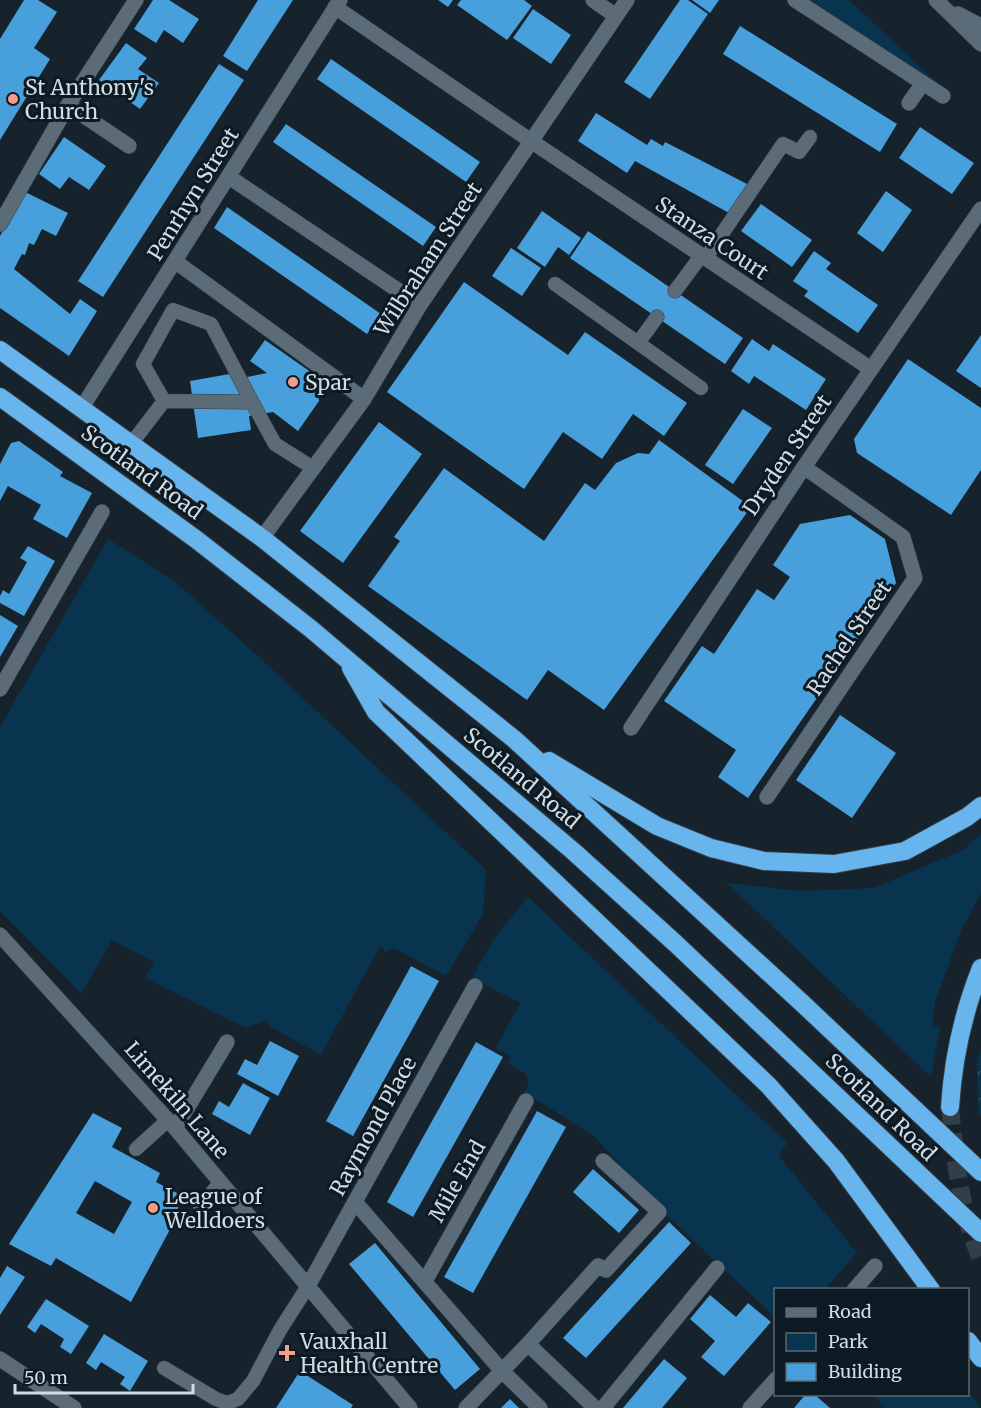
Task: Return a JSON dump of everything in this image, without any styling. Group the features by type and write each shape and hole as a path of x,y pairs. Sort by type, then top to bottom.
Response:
{"highway":[{"name":"Scotland Road","path":"0,350 262,538 513,739 802,1003 981,1172"},
{"name":"Scotland Road","path":"0,397 197,540 344,656 573,851 675,943 981,1233"},
{"path":"344,656 376,712 768,1085 836,1161 930,1288"},
{"path":"513,739 657,826 711,848 764,861 834,864 905,851 967,817 981,806"},
{"path":"950,1107 952,1073 969,999 981,968"},
{"path":"969,1342 981,1358"}],"street":[{"path":"0,224 68,105 136,0"},
{"path":"593,0 616,16"},
{"name":"Wilbraham Street","path":"262,538 364,399 420,305 627,0"},
{"path":"795,0 943,96"},
{"name":"Stanza Court","path":"338,3 531,141 871,369"},
{"name":"Penrhyn Street","path":"81,409 338,3"},
{"path":"940,4 981,26"},
{"path":"940,4 981,44"},
{"path":"909,103 923,83"},
{"path":"68,105 129,146"},
{"path":"229,177 420,305"},
{"name":"Dryden Street","path":"631,728 804,467 981,208"},
{"path":"176,262 364,399"},
{"name":"Rachel Street","path":"768,797 915,578 903,537 804,467"},
{"path":"0,689 102,512"},
{"name":"Limekiln Lane","path":"0,934 172,1124 410,1408"},
{"name":"Raymond Place","path":"308,1286 475,986"},
{"path":"172,1124 227,1042"},
{"name":"Mile End","path":"425,1281 526,1101"},
{"path":"466,1408 528,1344 598,1266 606,1270 659,1212 603,1161"},
{"path":"355,1202 502,1371 540,1408"},
{"path":"856,1288 875,1266"},
{"path":"603,1408 717,1268"},
{"path":"528,1344 595,1408"},
{"path":"0,1359 74,1408"},
{"path":"750,1408 774,1381"}],"lane":[{"path":"675,291 703,257 783,144 800,152 810,137"},
{"path":"555,284 701,388"},
{"path":"164,401 143,364 173,310 211,324 275,444 314,468"},
{"path":"638,343 657,317"},
{"path":"164,401 252,402"},
{"path":"131,444 164,401"},
{"path":"136,1149 172,1124"},
{"path":"200,1206 221,1182"},
{"path":"164,1368 216,1399 227,1403 238,1399 253,1381 280,1330 308,1286"}],"green space":[{"path":"806,0 849,0 946,91"},
{"path":"108,539 173,580 258,656 486,870 483,914 446,976 394,948 386,952 380,946 321,1055 271,1027 266,1020 246,1028 145,978 154,962 112,940 81,993 0,911 0,727"},
{"path":"981,834 981,894 962,928 935,1002 932,1026 940,1027 931,1077 727,883 801,891 874,888 963,850"},
{"path":"528,897 787,1143 779,1156 857,1253 826,1288 774,1288 774,1316 667,1216 594,1136 524,1092 529,1083 525,1073 507,1063 511,1056 496,1048 520,1003 472,978 493,940"},
{"path":"981,1048 981,1116 979,1114 977,1065"},
{"path":"969,1392 981,1408 885,1408 874,1396 969,1396"}],"building":[{"name":"St Anthony's Church","path":"24,0 38,0 57,12 34,48 50,59 0,140 0,39"},
{"path":"153,0 169,0 199,19 183,43 164,30 156,43 134,29"},
{"path":"258,0 293,0 247,71 223,56"},
{"path":"438,0 453,0 448,7"},
{"path":"461,0 524,0 532,6 507,40 457,5"},
{"path":"680,0 688,0 708,14 650,99 624,82"},
{"path":"692,0 719,0 710,13"},
{"path":"533,9 571,35 551,64 513,38"},
{"path":"740,26 897,124 880,152 723,54"},
{"path":"126,43 147,58 138,69 159,83 140,109 99,80"},
{"path":"331,59 480,162 466,182 317,79"},
{"path":"219,64 244,80 103,297 78,281"},
{"path":"596,113 647,145 651,139 663,146 665,142 749,185 729,213 635,161 627,173 578,141"},
{"path":"286,124 436,227 423,246 273,142"},
{"path":"920,127 974,163 952,194 899,158"},
{"path":"64,137 106,166 89,190 69,177 60,189 39,174"},
{"path":"23,191 68,213 56,236 42,229 34,245 29,243 25,255 22,254 14,269 70,314 80,299 97,311 69,356 0,308 0,236"},
{"path":"886,191 912,210 883,252 857,233"},
{"path":"761,204 812,240 792,267 741,231"},
{"path":"227,207 381,314 367,334 214,228"},
{"path":"542,211 581,238 569,255 558,247 545,267 517,248"},
{"path":"588,231 743,338 725,364 570,258"},
{"path":"511,248 541,268 522,296 492,276"},
{"path":"814,251 831,263 826,269 878,305 858,333 804,296 808,291 793,281"},
{"path":"464,282 568,355 585,332 687,403 664,436 633,414 602,459 563,432 524,489 387,392"},
{"path":"981,335 981,388 956,371"},
{"path":"752,339 769,351 773,344 826,379 806,410 754,376 749,384 731,371"},
{"path":"265,340 315,375 319,401 298,431 273,412 249,416 251,430 198,438 190,381 241,372 242,378 267,373 250,361"},
{"path":"908,359 981,408 981,470 951,515 857,453 854,439"},
{"path":"743,409 772,428 733,484 705,465"},
{"path":"379,422 422,454 343,563 300,531"},
{"path":"659,440 751,507 604,710 548,670 527,700 368,586 400,541 394,537 444,468 544,541 585,483 595,490 616,463 638,453 649,454"},
{"path":"19,441 63,472 60,476 92,493 67,538 33,519 41,505 8,486 0,501 0,464 11,443"},
{"path":"850,515 885,539 896,583 748,798 718,777 736,750 664,701 702,646 714,654 757,589 774,600 790,577 773,565 800,524"},
{"path":"28,546 55,561 24,616 0,603 0,596 3,590 9,594 27,562 20,558"},
{"path":"0,615 18,626 0,657"},
{"path":"840,715 896,753 852,818 796,780"},
{"path":"411,966 439,981 353,1136 326,1121"},
{"path":"270,1041 299,1056 278,1096 237,1074 245,1059 257,1065"},
{"path":"476,1042 503,1057 413,1217 387,1202"},
{"path":"243,1083 270,1098 250,1135 212,1114 219,1101 229,1107"},
{"path":"537,1111 566,1127 473,1293 444,1277"},
{"name":"League of Welldoers","path":"93,1113 122,1128 112,1147 160,1173 156,1182 177,1193 182,1199 172,1221 174,1222 131,1302 56,1258 51,1266 9,1244","holes":["95,1181 132,1202 114,1234 76,1213"]},
{"path":"593,1169 639,1210 619,1233 573,1192"},
{"path":"669,1222 691,1243 586,1358 563,1338"},
{"path":"375,1243 480,1369 455,1390 349,1264"},
{"path":"7,1266 25,1277 0,1315 0,1278"},
{"path":"710,1295 736,1317 748,1303 771,1322 724,1376 701,1357 715,1341 690,1319"},
{"path":"46,1299 89,1326 71,1354 60,1347 64,1339 41,1324 35,1333 27,1327"},
{"path":"104,1334 148,1361 130,1391 120,1384 125,1377 101,1362 96,1370 86,1363"},
{"path":"664,1359 687,1378 662,1408 623,1408"},
{"path":"300,1371 353,1405 351,1408 276,1408"},
{"path":"804,1396 816,1396 830,1408 794,1408"},
{"path":"510,1399 519,1408 501,1408"}],"tunnel":[{"path":"950,1107 963,1204 981,1259"}],"place":[{"name":"St Anthony's Church","path":"13,99"},
{"name":"Spar","path":"293,382"},
{"name":"League of Welldoers","path":"153,1208"},
{"name":"Vauxhall Health Centre","path":"287,1353"}]}
